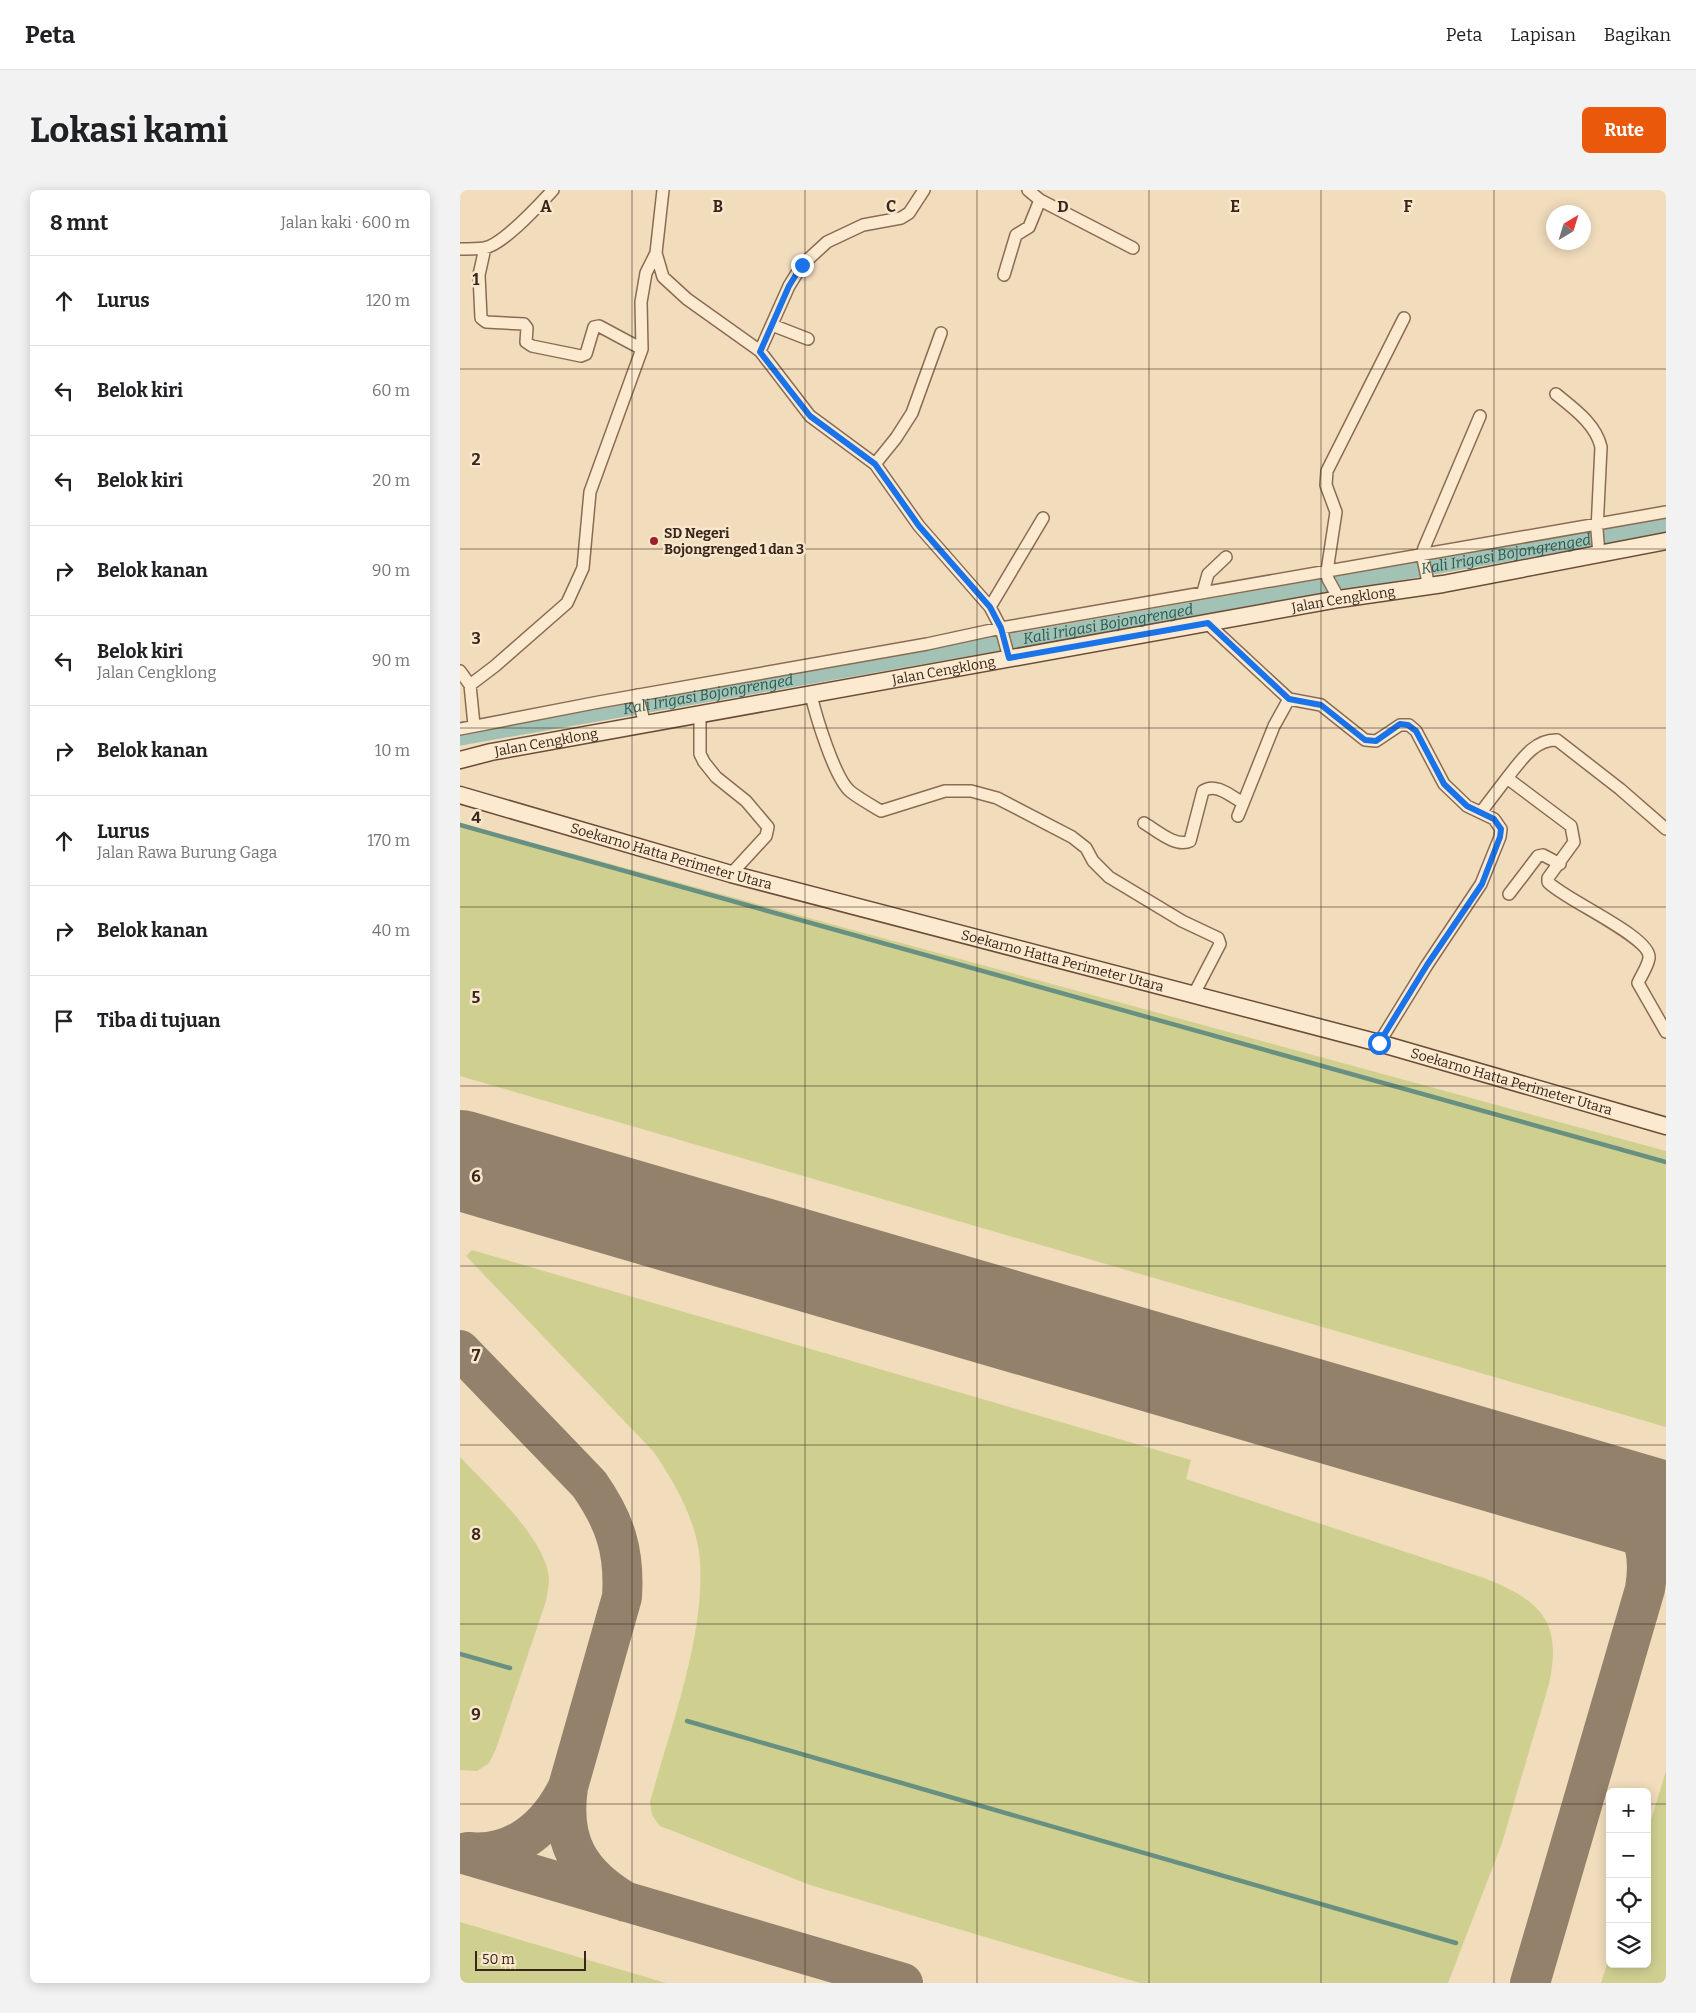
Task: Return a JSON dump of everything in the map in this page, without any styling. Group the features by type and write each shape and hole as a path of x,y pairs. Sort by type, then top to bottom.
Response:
{"main road":[{"name":"Jalan Cengklong","path":"460,760 644,721 700,715 811,695 1009,655 1208,623 1338,597 1428,584 1599,551 1666,541"},
{"name":"Soekarno Hatta Perimeter Utara","path":"460,795 731,874 1379,1043 1666,1126"}],"street":[{"path":"460,249 485,248 497,243 533,212 553,190"},
{"path":"470,684 496,666 567,603 583,568 590,492 642,350 641,302 646,273 656,254 663,190"},
{"path":"760,352 789,286 802,265 827,242 862,225 901,218 909,213 924,190"},
{"path":"1028,190 1040,200 1133,248"},
{"path":"1004,275 1016,235 1029,228 1040,200"},
{"path":"485,248 480,275 480,318 486,322 524,324 527,328 526,342 532,346 581,356 586,354 591,330 599,326 642,350"},
{"path":"656,254 663,277 686,299 760,352 810,416 875,464 919,526 990,607 1002,630 1009,655"},
{"path":"1338,597 1328,575 1336,512 1326,484 1327,472 1404,318"},
{"path":"772,325 808,339"},
{"path":"875,464 896,438 912,413 941,333"},
{"path":"1556,394 1581,415 1599,438 1601,447 1597,526 1599,551"},
{"path":"1428,584 1423,556 1480,416"},
{"path":"460,729 474,725 638,698 1203,592 1328,575 1666,512"},
{"path":"990,607 1043,518"},
{"path":"1203,592 1208,574 1226,557"},
{"path":"1208,623 1289,699 1321,705 1365,740 1376,741 1400,724 1408,725 1416,731 1444,784 1467,806 1494,819 1501,829 1500,837 1482,884 1427,965 1379,1043"},
{"path":"460,671 470,684 474,725"},
{"path":"811,695 816,715 841,781 850,792 881,811 945,791 971,791 997,798 1072,837 1086,848 1093,861 1109,877 1182,921 1218,938 1220,944 1194,994"},
{"path":"638,698 644,721"},
{"path":"1238,816 1274,726 1289,699"},
{"path":"700,715 700,754 704,762 716,777 746,801 768,827 766,836 731,874"},
{"path":"1481,812 1525,756 1542,742 1557,740 1620,789 1666,829"},
{"path":"1507,778 1571,826 1574,842 1560,864 1548,878 1551,885 1619,927 1648,950 1649,958 1638,983 1662,1018 1666,1032"},
{"path":"1144,824 1178,843 1185,843 1190,841 1203,791 1208,788 1216,788 1243,803"},
{"path":"1509,894 1538,856 1543,856 1560,864"}],"green space":[{"path":"460,823 1666,1151 1666,1427 460,1076"},
{"path":"472,1250 1191,1460 1186,1479 1484,1578 1520,1595 1543,1616 1549,1629 1553,1644 1553,1662 1549,1684 1502,1843 1448,1983 1140,1983 810,1885 660,1826 652,1815 650,1802 692,1651 700,1590 698,1546 690,1517 677,1489 653,1451 466,1256"},
{"path":"460,1457 499,1497 526,1529 545,1562 549,1578 546,1601 496,1749 489,1763 477,1771 460,1770"},
{"path":"1666,1771 1666,1983 1601,1983 1606,1967 1651,1968 1651,1820"},
{"path":"460,1922 666,1983 460,1983"}],"waterway":[{"name":"Kali Irigasi Bojongrenged","path":"460,738 1666,526"},
{"path":"460,825 1666,1162"},
{"path":"460,1654 510,1668"},
{"path":"687,1721 1456,1943"}],"taxiway":[{"path":"460,1350 589,1484 606,1511 616,1537 622,1565 622,1597 568,1787 566,1807 570,1840 576,1855 596,1880 626,1902"},
{"path":"1530,1983 1645,1589 1647,1566 1645,1547 1639,1532 1629,1519 1602,1499 1565,1483"},
{"path":"468,1852 485,1852 501,1849 515,1844 528,1836 551,1814 568,1787"},
{"path":"460,1853 903,1983"}],"runway":[{"path":"460,1160 1666,1512"}],"place":[{"name":"SD Negeri Bojongrenged 1 dan 3","path":"654,541"}],"route":[{"path":"802,265 789,286 760,352 810,416 875,464 919,526 990,607 1001,628 1009,658 1208,623 1289,699 1321,705 1356,735 1365,740 1376,741 1400,724 1408,725 1416,731 1444,784 1467,806 1494,819 1501,829 1500,837 1482,884 1427,965 1379,1043"}]}
